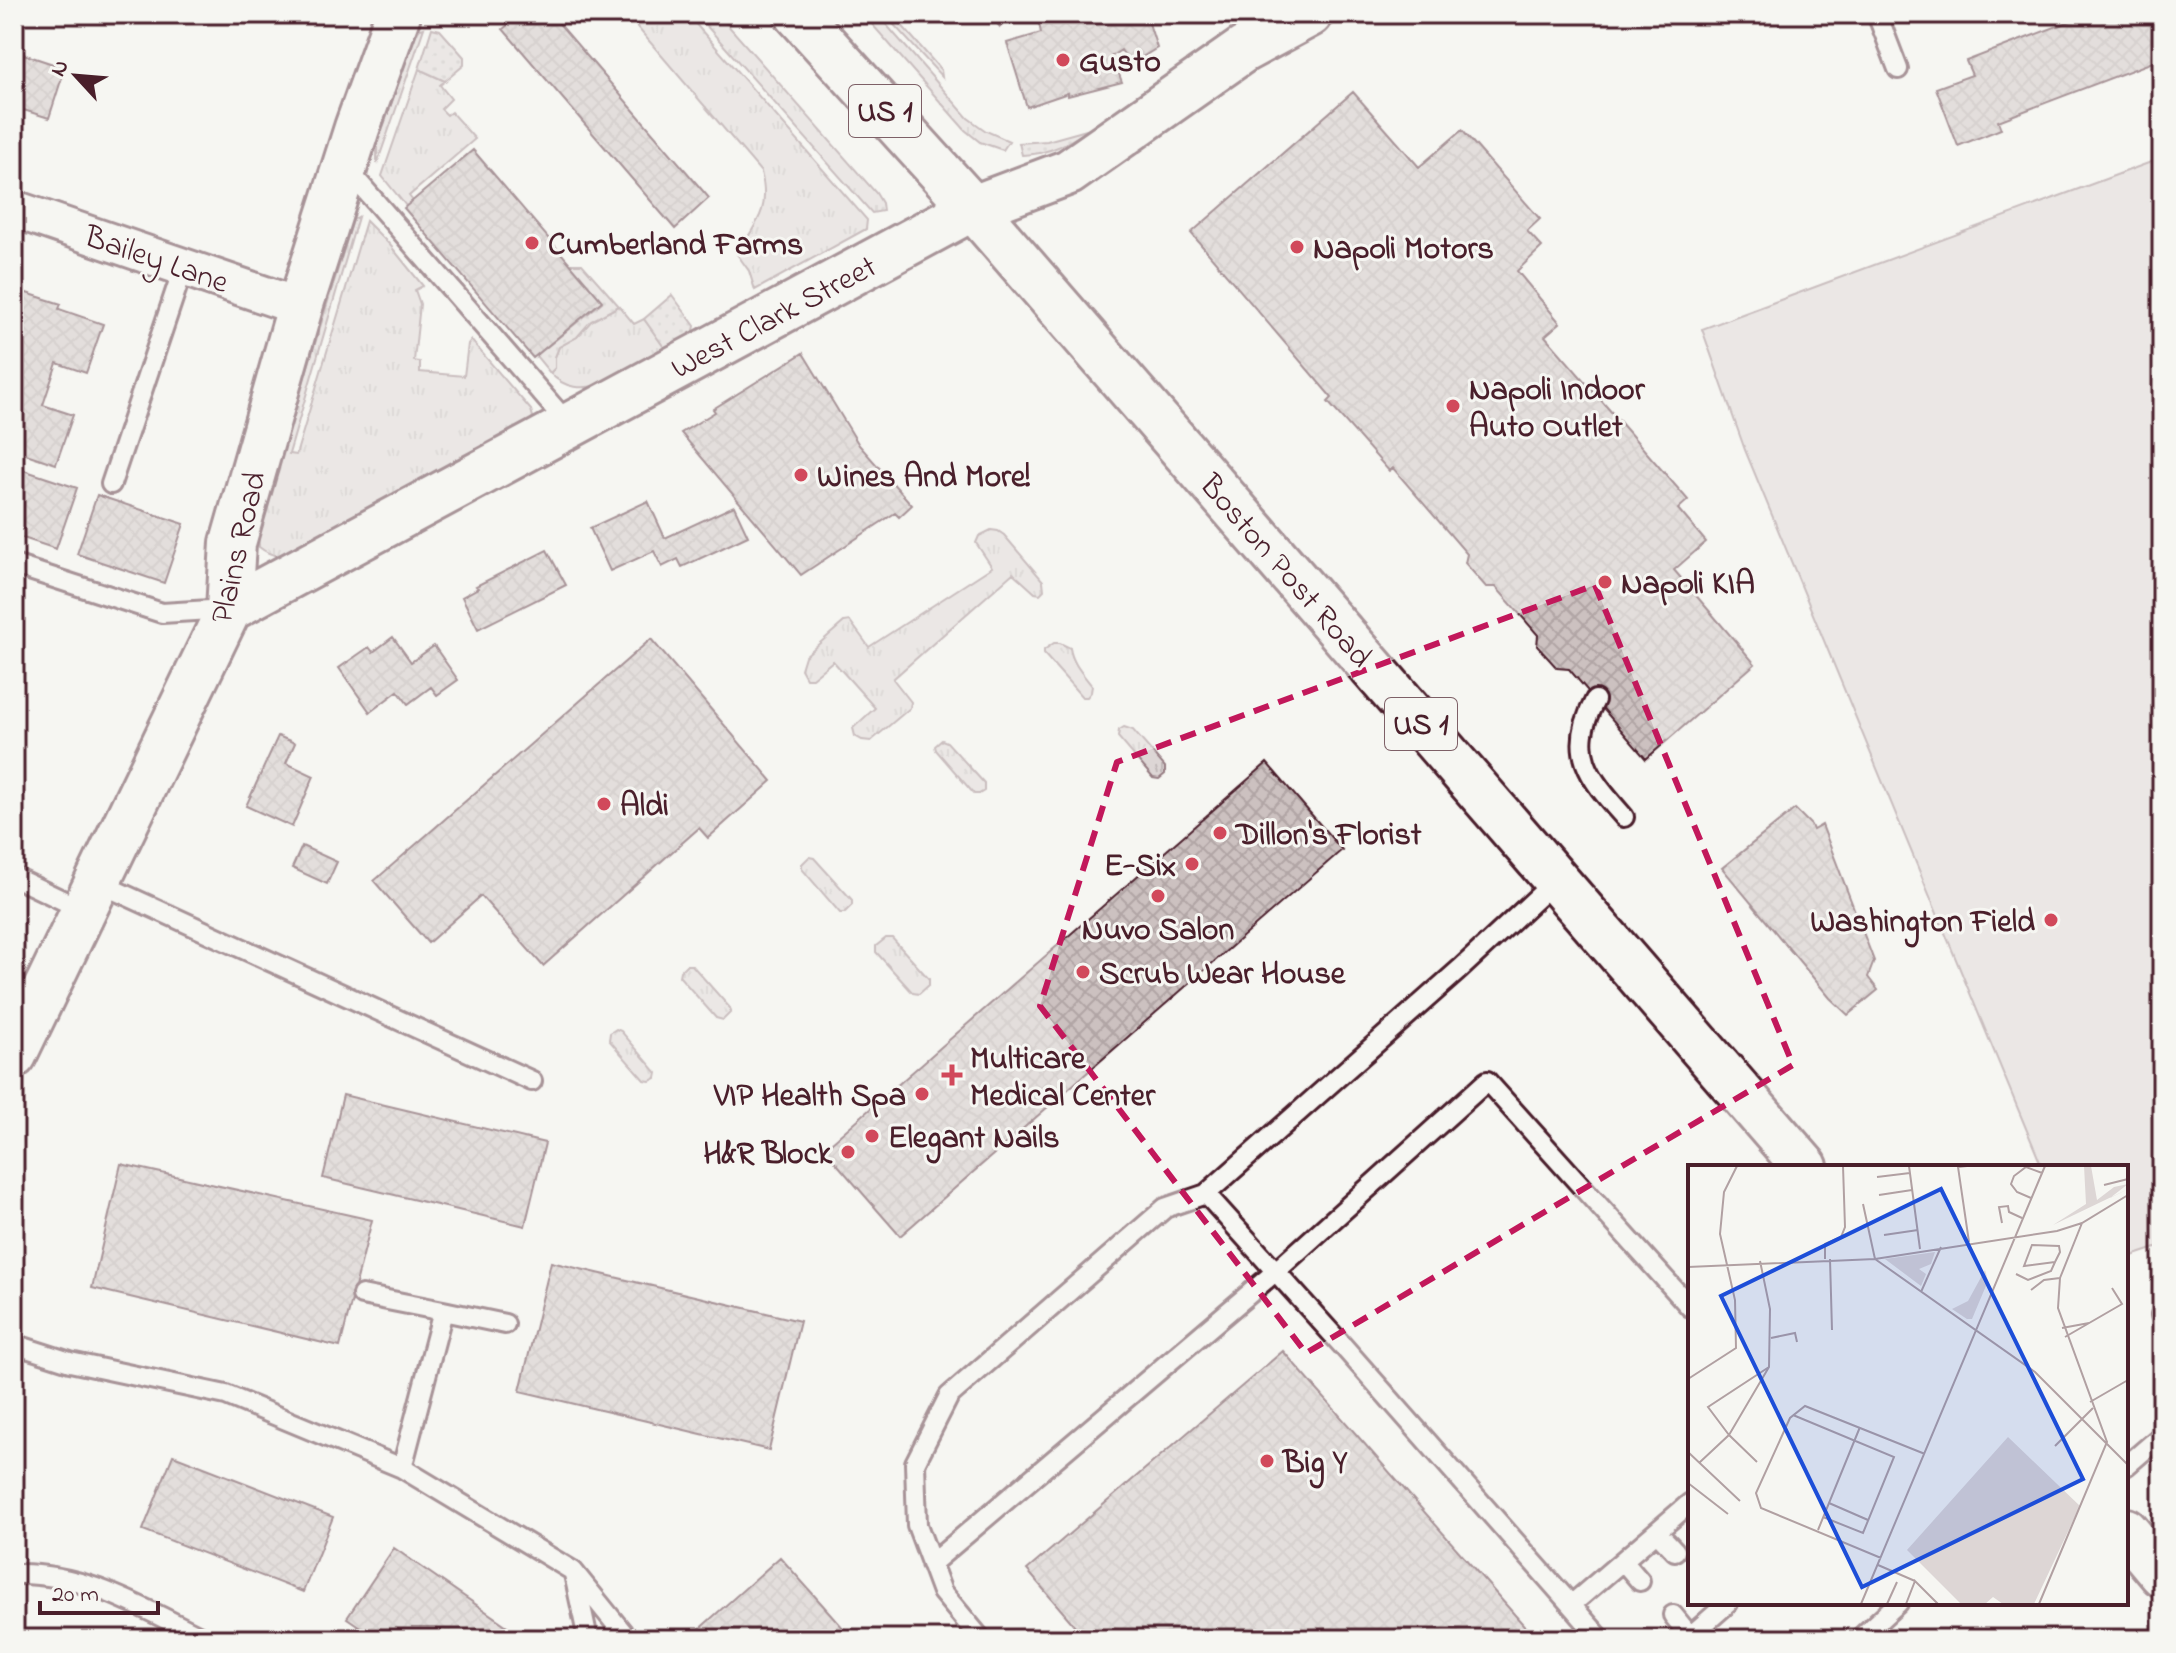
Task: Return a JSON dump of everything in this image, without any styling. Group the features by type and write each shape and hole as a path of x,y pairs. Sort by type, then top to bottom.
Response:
{"main road":[{"name":"Plains Road","path":"14,1055 229,609 233,543 300,307 398,14"},
{"name":"Boston Post Road","path":"797,14 973,208 1803,1165"},
{"name":"West Clark Street","path":"229,609 973,208 1069,172 1243,50 1310,14"},
{"path":"2128,1533 2162,1574"}],"street":[{"name":"Bailey Lane","path":"14,209 300,307"}],"lane":[{"path":"1877,14 1898,69"},
{"path":"345,167 570,426"},
{"path":"111,484 184,266"},
{"path":"14,565 162,613 229,609"},
{"path":"1595,700 1584,721 1582,741 1586,765 1598,787 1624,817"},
{"path":"14,877 90,896 532,1081"},
{"path":"981,1639 942,1592 917,1525 915,1463 949,1396 1165,1208 1206,1194 1460,969 1556,879"},
{"path":"931,1564 1275,1272 1487,1081 1688,1305"},
{"path":"1206,1194 1601,1639"},
{"path":"362,1295 505,1324"},
{"path":"402,1468 443,1311"},
{"path":"14,1344 70,1362 226,1395 402,1468 573,1571 628,1639"},
{"path":"2128,1464 2162,1435"},
{"path":"1571,1605 1688,1505"},
{"path":"1657,1532 1675,1551"},
{"path":"1623,1561 1640,1581"},
{"path":"573,1571 588,1639"},
{"path":"14,1574 66,1577 112,1593 206,1639"},
{"path":"1673,1615 1689,1638 1722,1605"},
{"path":"1859,1639 1896,1605"}],"highlighted area":[{"path":"1595,585 1793,1065 1306,1353 1040,1006 1117,762"}],"green space":[{"path":"626,14 687,14 867,220 866,229 755,290 749,271 737,254 756,225 763,207 761,172"},
{"path":"696,14 718,14 876,193 883,211 872,213"},
{"path":"863,14 877,14 968,118 986,131 1009,141 1003,150 980,142 965,130"},
{"path":"884,14 892,14 941,70 942,77"},
{"path":"424,28 377,164 377,145 415,35"},
{"path":"432,28 440,30 464,57 464,65 445,81 419,69"},
{"path":"419,69 445,81 440,85 451,99 441,109 447,115 451,112 475,139 409,196 413,201 406,206 382,176"},
{"path":"1090,129 1058,147 1022,155 1019,143 1047,141"},
{"name":"Washington Field","path":"2162,158 2162,1246 2128,1257 2128,1165 2041,1165 1745,450 1702,329"},
{"path":"358,217 289,454 296,455 366,221 423,286 415,290 420,304 414,361 420,362 420,372 464,376 471,340 531,410 533,417 528,423 301,546 285,554 271,554 259,547 258,529 353,220"},
{"path":"570,264 582,264 619,306 591,321 577,337 559,347 555,368 550,373 536,356 602,302"},
{"path":"672,295 695,326 693,335 666,350 644,319"},
{"path":"619,306 634,324 644,319 666,350 595,386 568,385 550,373 555,368 559,347 577,337 591,321"},
{"path":"991,530 1004,535 1043,581 1044,590 1040,594 1035,593 1013,573 893,679 911,702 910,708 871,741 855,736 853,728 875,708 833,661 812,678 806,678 801,669 805,656 844,622 850,621 869,647 992,567 976,543 979,536"},
{"path":"1054,643 1070,648 1075,663 1092,686 1087,697 1082,697 1044,654 1044,650"},
{"path":"1124,727 1133,730 1165,767 1165,774 1159,779 1153,778 1118,737 1119,730"},
{"path":"942,740 984,783 984,791 974,794 936,750 935,746"},
{"path":"809,857 814,858 852,900 852,905 844,913 840,913 802,869 802,864"},
{"path":"886,938 892,938 929,979 929,985 919,994 913,993 876,952 876,946"},
{"path":"686,965 692,965 730,1008 731,1012 723,1020 716,1018 679,976"},
{"path":"616,1029 657,1073 656,1078 644,1080 609,1040 610,1033"}],"building":[{"name":"Cumberland Farms","path":"521,14 551,14 709,198 675,229 503,29"},
{"name":"Gusto","path":"989,14 1014,14 1000,27"},
{"name":"Gusto","path":"1037,14 1146,14 1157,48 1131,64 1121,50 1112,56 1122,82 1068,96 1068,93 1027,107 1007,43 1041,33"},
{"path":"2089,14 2162,14 2162,70 2158,60 1998,121 2001,129 1958,146 1936,88 1972,75 1966,61"},
{"path":"14,51 65,68 49,118 14,107"},
{"path":"1353,92 1419,167 1462,130 1540,219 1527,231 1542,247 1517,271 1560,323 1545,336 1688,500 1678,509 1706,542 1674,570 1755,664 1646,759 1569,669 1557,668 1537,646 1538,635 1496,587 1486,587 1465,563 1467,554 1393,468 1389,471 1328,402 1332,398 1191,233"},
{"path":"473,150 602,301 533,358 404,208"},
{"path":"14,289 61,304 59,309 103,324 86,373 57,363 43,405 73,415 56,464 14,450"},
{"name":"Wines And More!","path":"803,353 859,445 912,505 899,517 895,513 801,575 681,433 715,412 713,409"},
{"path":"14,467 77,488 56,549 14,535"},
{"path":"97,495 184,524 164,583 77,554"},
{"path":"648,501 665,538 734,506 748,536 682,567 678,559 662,567 654,551 610,571 590,528"},
{"path":"547,550 566,585 478,629 462,597 478,588 476,586"},
{"path":"393,637 411,662 434,646 458,680 437,695 431,687 408,704 398,691 370,712 339,668 369,647 373,652"},
{"name":"Aldi","path":"651,639 772,781 708,838 699,828 543,966 481,896 428,943 374,881"},
{"path":"278,736 295,743 286,763 314,776 292,827 246,806"},
{"path":"1267,763 1342,850 900,1236 824,1149"},
{"path":"1795,809 1813,830 1822,825 1874,961 1868,977 1878,990 1848,1015 1830,998 1722,868"},
{"path":"302,846 337,862 327,884 292,868"},
{"path":"343,1095 545,1143 525,1226 323,1178"},
{"path":"121,1164 372,1220 340,1347 92,1288"},
{"path":"551,1262 800,1321 769,1450 520,1391"},
{"name":"Big Y","path":"1283,1351 1536,1639 1086,1639 1027,1570"},
{"path":"173,1455 333,1517 303,1592 143,1530"},
{"path":"394,1548 526,1639 378,1639 347,1618"},
{"path":"780,1557 853,1639 688,1639"}],"place":[{"name":"Gusto","path":"1063,60"},
{"name":"Cumberland Farms","path":"532,243"},
{"name":"Napoli Motors","path":"1297,247"},
{"name":"Napoli Indoor Auto Outlet","path":"1453,406"},
{"name":"Wines And More!","path":"801,475"},
{"name":"Napoli KIA","path":"1605,582"},
{"name":"Aldi","path":"604,804"},
{"name":"Dillon's Florist","path":"1220,833"},
{"name":"E-Six","path":"1192,864"},
{"name":"Nuvo Salon","path":"1158,896"},
{"name":"Washington Field","path":"2051,920"},
{"name":"Scrub Wear House","path":"1083,972"},
{"name":"Multicare Medical Center","path":"952,1075"},
{"name":"VIP Health Spa","path":"922,1094"},
{"name":"Elegant Nails","path":"872,1136"},
{"name":"H&R Block","path":"848,1152"},
{"name":"Big Y","path":"1267,1461"}]}
